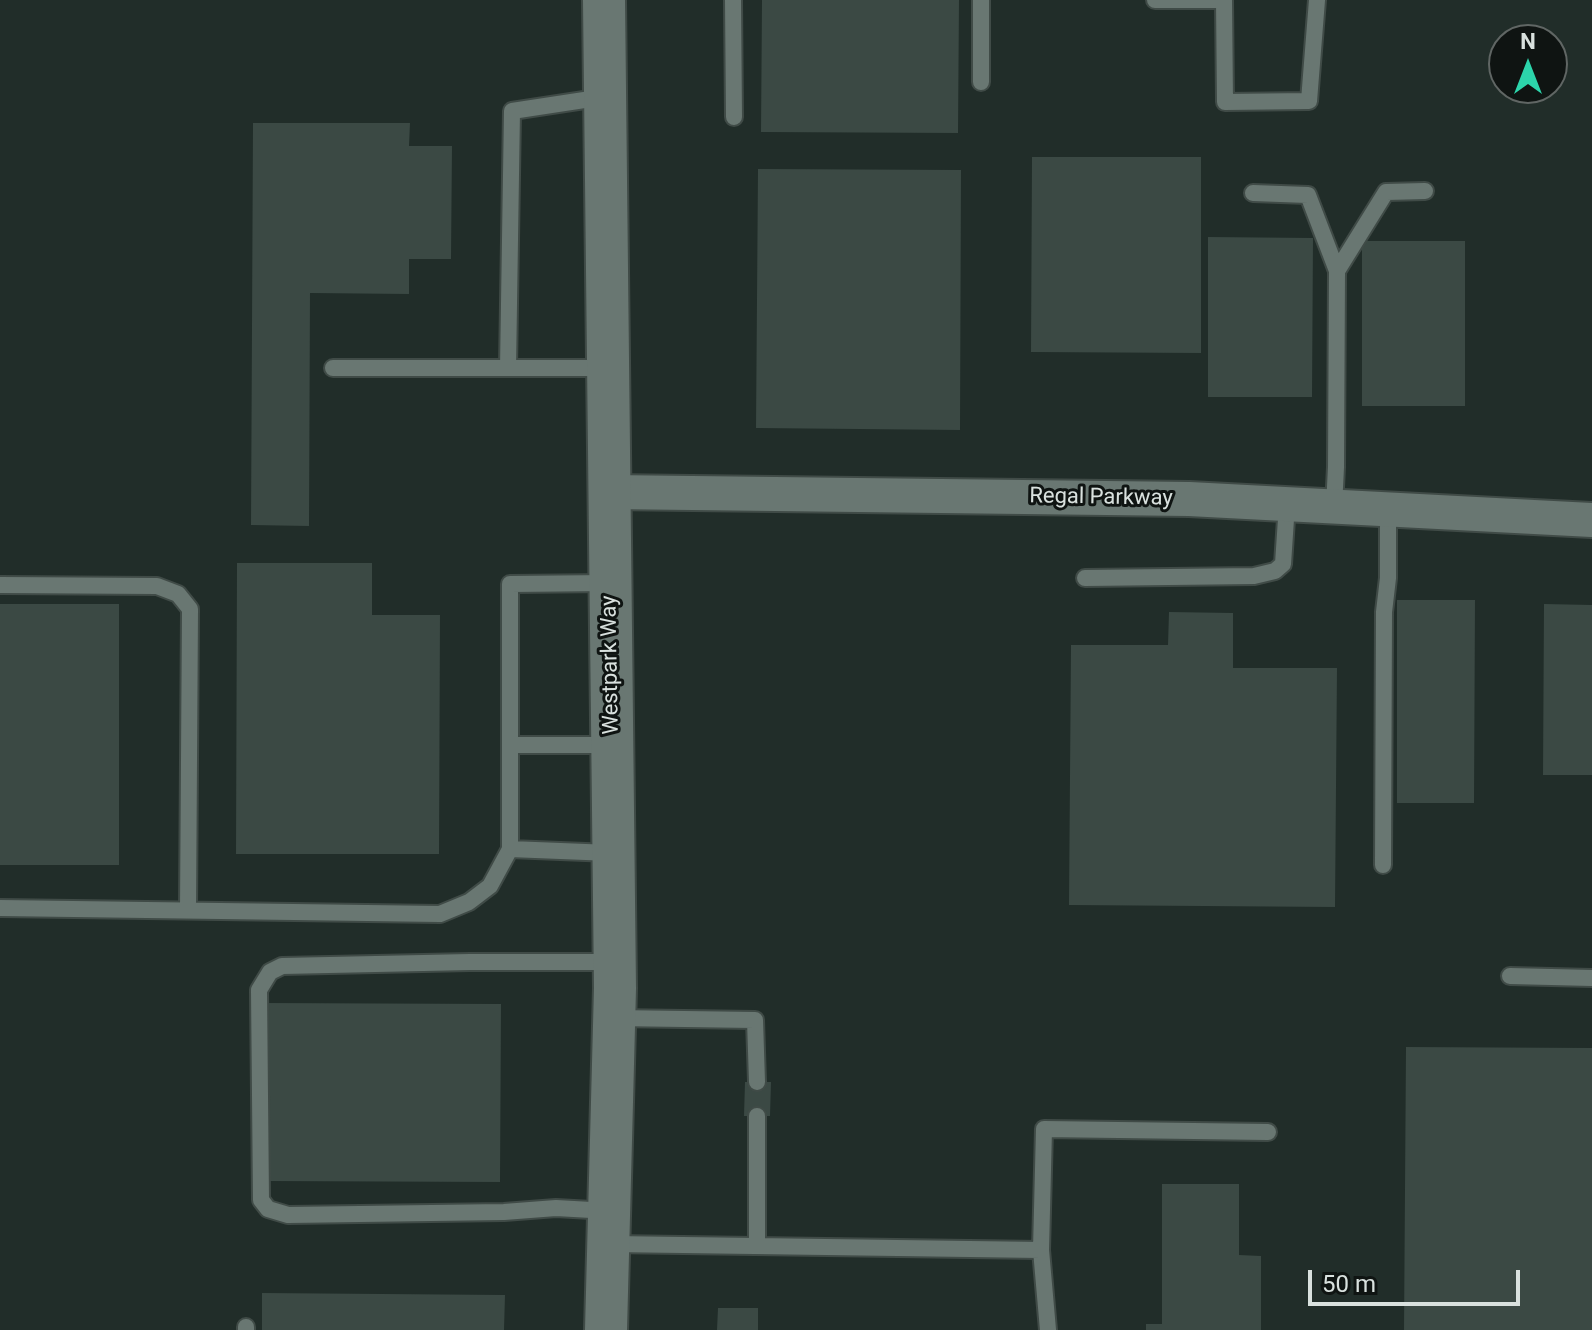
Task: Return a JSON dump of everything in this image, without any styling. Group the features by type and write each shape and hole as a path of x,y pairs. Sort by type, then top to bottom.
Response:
{"street":[{"name":"Westpark Way","path":"604,0 614,962 606,1330"},
{"name":"Regal Parkway","path":"609,492 1189,499 1592,520"}],"lane":[{"path":"733,0 734,117"},
{"path":"981,0 981,82"},
{"path":"1155,0 1226,0 1225,102 1309,101 1317,0"},
{"path":"508,368 512,111 605,97"},
{"path":"1337,271 1386,192 1425,191"},
{"path":"1253,193 1308,195 1337,271 1334,507"},
{"path":"333,368 608,368"},
{"path":"1085,578 1254,576 1275,571 1283,564 1287,504"},
{"path":"1383,865 1384,612 1388,509"},
{"path":"0,908 440,914 469,902 490,886 510,849 510,584 610,583"},
{"path":"0,585 157,586 178,594 190,609 188,910"},
{"path":"510,745 612,745"},
{"path":"510,849 613,853"},
{"path":"614,962 282,966 270,972 259,990 261,1200 268,1209 288,1215 504,1212 556,1208 609,1227 757,1246 1041,1250"},
{"path":"1510,976 1592,978"},
{"path":"614,1018 755,1020 757,1082"},
{"path":"757,1116 757,1246"},
{"path":"1048,1330 1041,1250 1044,1129 1268,1132"}],"building":[{"path":"762,0 959,0 958,133 761,132"},
{"path":"253,123 410,123 409,146 452,146 451,259 409,259 409,294 310,293 309,526 251,525"},
{"path":"1032,157 1201,157 1201,353 1031,352"},
{"path":"758,169 961,170 960,430 756,428"},
{"path":"1208,237 1313,238 1312,397 1208,397"},
{"path":"1362,241 1465,241 1465,406 1362,406"},
{"path":"237,563 372,563 372,615 440,615 439,854 236,854"},
{"path":"1397,600 1475,600 1474,803 1397,803"},
{"path":"0,604 119,604 119,865 0,865"},
{"path":"1544,604 1592,605 1592,775 1543,775"},
{"path":"1169,612 1233,613 1233,668 1337,668 1335,907 1069,905 1071,645 1168,645"},
{"path":"263,1003 501,1004 500,1182 262,1181"},
{"path":"1406,1047 1592,1048 1592,1330 1404,1330"},
{"path":"745,1082 771,1082 770,1116 744,1116"},
{"path":"1162,1184 1239,1184 1239,1255 1261,1256 1261,1330 1146,1330 1146,1324 1162,1324"},
{"path":"262,1293 505,1295 504,1330 262,1330"},
{"path":"718,1308 758,1308 758,1330 717,1330"}]}
